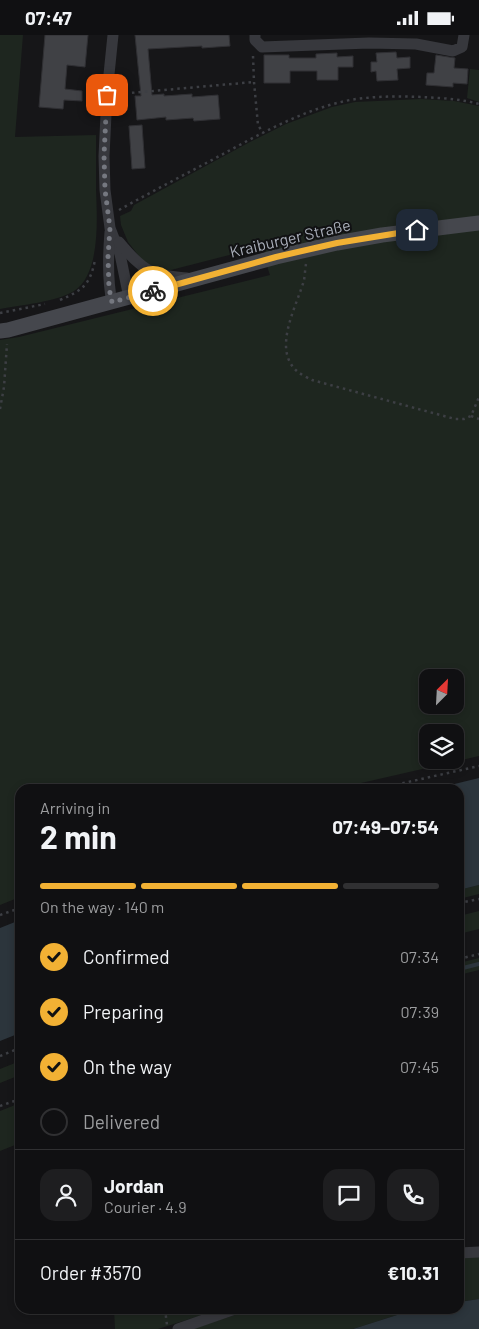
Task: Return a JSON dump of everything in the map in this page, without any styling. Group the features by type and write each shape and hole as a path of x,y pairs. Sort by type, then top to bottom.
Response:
{"main road":[{"name":"Kraiburger Straße","path":"4,331 337,243 382,235 479,223"}],"street":[{"path":"113,35 107,95 104,181 108,216 120,254 129,298"},
{"path":"256,39 262,47 369,39 416,44 452,51 462,47 464,35"},
{"path":"112,232 132,258 156,275 197,279"},
{"path":"112,232 108,257 109,288 112,302"},
{"path":"464,1253 479,1252"},
{"path":"178,1329 221,1314"}],"path":[{"path":"256,39 253,48 254,81 258,125 263,133"},
{"path":"107,95 254,81"},
{"path":"108,216 295,117 350,100 384,96 407,96 467,101 479,104"},
{"path":"307,250 305,278 292,313 286,341 286,350 291,363 298,372 312,380 454,419 464,419 471,416 479,419"},
{"path":"58,301 86,285 92,273 96,257"},
{"path":"0,313 50,303"},
{"path":"0,409 4,387 4,331"},
{"path":"471,416 479,397"},
{"path":"399,784 479,766"},
{"path":"464,902 479,899"},
{"path":"0,915 15,910"},
{"path":"464,958 479,954"},
{"path":"0,1056 15,1049"},
{"path":"0,1106 15,1101"},
{"path":"166,1314 168,1329"}],"shaded area":[{"path":"0,35 23,35 15,137 96,135 97,229 96,244 89,272 83,283 74,291 58,298 38,303 0,309"},
{"path":"470,69 479,70 479,102 467,98"},
{"path":"421,99 454,101 479,106 479,756 464,759 464,724 419,724 419,769 422,769 357,784 15,784 15,899 0,905 0,340 19,337 270,275 262,251 241,252 167,271 153,267 142,260 128,242 121,225 120,216 131,211 134,205 286,124 332,107 355,102"},
{"path":"479,778 479,885 464,889 464,784 454,784"},
{"path":"479,885 479,894 464,898 464,889"},
{"path":"479,911 479,929 464,933 464,915"},
{"path":"15,922 15,1035 0,1041 0,928"},
{"path":"479,958 479,970 464,974 464,962"},
{"path":"15,1063 15,1077 0,1083 0,1069"},
{"path":"15,1105 15,1145 0,1151 0,1111"},
{"path":"479,1256 479,1299 464,1301 464,1258"},
{"path":"479,1299 479,1329 353,1329 400,1314 464,1314 464,1301"},
{"path":"114,1314 205,1314 158,1329 115,1329"},
{"path":"237,1314 400,1314 353,1329 193,1329"}],"building":[{"path":"45,35 88,35 85,67 67,65 65,89 82,91 82,101 64,100 63,109 39,107"},
{"path":"135,35 229,35 230,46 148,49 152,95 192,94 192,97 218,95 220,119 194,121 193,118 166,120 166,117 137,120 135,96 141,96"},
{"path":"396,52 397,58 410,57 410,68 397,69 398,80 377,81 376,71 371,72 371,62 377,62 376,53"},
{"path":"337,53 337,57 353,56 353,67 338,67 338,80 317,80 317,71 290,71 290,83 264,83 264,55 289,55 289,58 316,58 316,54"},
{"path":"436,55 455,58 454,68 468,69 467,84 453,83 453,87 426,85 427,73 434,73"},
{"path":"142,125 145,168 132,169 129,126"}],"waterway":[{"path":"464,968 479,964"}],"way so far":[{"path":"107,95 104,155 105,190 110,228 108,257 109,288 112,302 153,291"}],"route":[{"path":"153,291 276,257 337,243 417,230"}]}
